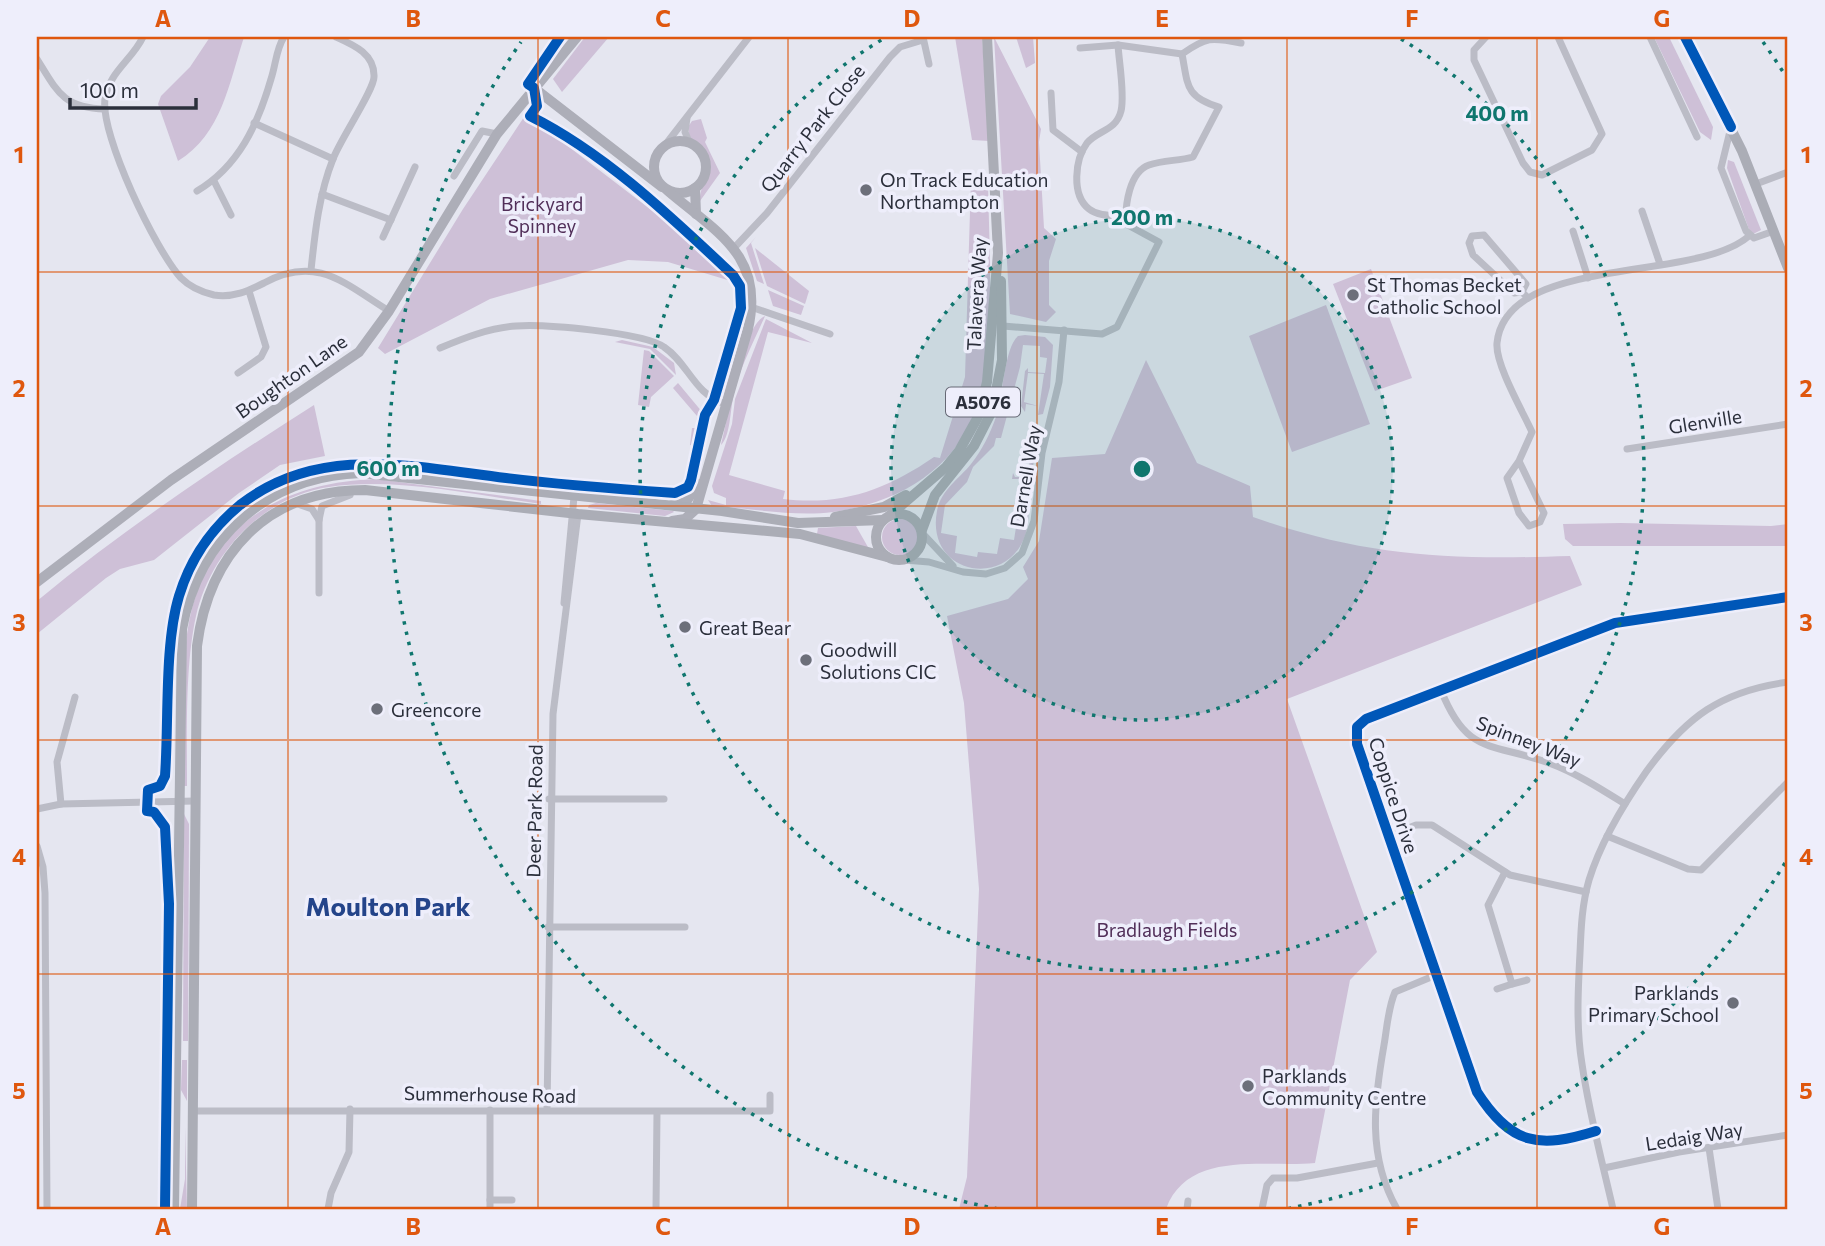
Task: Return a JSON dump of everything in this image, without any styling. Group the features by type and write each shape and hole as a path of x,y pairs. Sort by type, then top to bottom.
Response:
{"main road":[{"name":"Talavera Way","path":"886,518 929,482 959,451 978,417 989,369 998,253 987,37"},
{"path":"1685,37 1742,151 1788,268"},
{"path":"192,1209 197,646 206,597 234,547 256,526 295,502 332,491 365,490 800,534 905,560 917,553 935,495 974,446 992,411 998,386 1003,326 998,253"},
{"path":"175,1204 182,629 198,574 228,530 254,507 276,493 324,477 379,474 573,497 667,505 691,511 797,523 908,515 922,532"},
{"path":"797,523 884,507 929,482"},
{"path":"472,484 499,493 556,500 574,512"},
{"path":"886,518 876,539 887,557"},
{"path":"175,1204 181,1178 182,1122 192,1111"}],"street":[{"path":"143,37 113,76 105,109 107,126 143,216 172,267 192,287 228,296 249,291 278,275 311,270 337,278 388,311"},
{"path":"197,191 214,181 242,151 284,37"},
{"path":"311,270 322,194 332,159 352,119 369,94 374,77 372,65 364,52 336,37"},
{"name":"Boughton Lane","path":"37,582 172,480 345,364 366,343 497,134 577,37"},
{"path":"695,188 682,193 664,189 655,172 660,152 749,37"},
{"path":"1486,37 1474,50 1474,60 1522,163 1530,172 1542,175 1592,150 1602,134 1598,120 1558,37"},
{"path":"1650,37 1697,137"},
{"name":"Quarry Park Close","path":"734,248 767,213 900,47 923,38 929,64"},
{"path":"1080,48 1118,45 1182,54 1202,39 1215,38 1241,43"},
{"path":"1118,45 1122,110 1113,127 1090,140 1082,152 1077,170 1079,196 1083,202 1101,215 1126,216"},
{"path":"1003,326 1102,334 1117,327 1159,242 1126,224 1125,206 1134,179 1145,166 1193,157 1219,107 1200,101 1189,92 1182,54"},
{"path":"37,59 64,99 88,109 105,109"},
{"path":"534,88 696,214 734,248 749,277 751,307 711,456 691,511 668,522"},
{"path":"1051,93 1053,130 1082,152"},
{"path":"690,111 685,125 690,144"},
{"path":"254,124 332,159"},
{"path":"1731,127 1721,168 1749,236"},
{"path":"454,176 482,131 497,134"},
{"path":"624,157 643,161 672,143 690,144 702,153 706,168 695,188 696,214"},
{"path":"1723,154 1742,151"},
{"path":"383,237 402,202 415,167"},
{"path":"1756,184 1788,172"},
{"path":"214,181 231,215"},
{"path":"322,194 391,220"},
{"path":"1642,211 1660,264"},
{"path":"1573,231 1588,278"},
{"path":"1519,461 1544,513 1539,522 1529,526 1518,513 1507,478 1519,461 1532,432 1499,357 1497,344 1509,313 1525,295 1526,284 1492,241 1484,235 1472,236 1469,243 1473,255 1514,293 1525,295 1724,248 1749,236 1757,238 1774,231"},
{"path":"238,373 261,358 266,347 249,291"},
{"path":"751,307 830,334"},
{"path":"440,348 475,334 517,326 645,339 666,348 699,389 725,404"},
{"name":"Darnell Way","path":"905,560 929,562 977,574 997,572 1014,562 1027,545 1045,441 1059,382 1064,330"},
{"name":"Glenville","path":"1627,449 1788,424"},
{"path":"701,526 693,523 691,511 695,491 711,456"},
{"path":"319,593 319,520 322,506 365,490"},
{"path":"667,505 686,502 695,491"},
{"name":"Deer Park Road","path":"547,1110 549,799 553,714 565,607 565,573 574,512 573,497"},
{"path":"295,502 312,509 319,520"},
{"path":"922,532 956,569"},
{"name":"Coppice Drive","path":"1596,1131 1565,1141 1542,1143 1521,1136 1493,1114 1473,1085 1357,744 1357,727 1366,719 1615,623 1788,597"},
{"path":"1613,1209 1584,1078 1578,1028 1580,947 1586,892 1607,836 1625,804 1668,745 1707,709 1749,688 1788,682"},
{"name":"Spinney Way","path":"1441,690 1454,720 1473,739 1562,768 1625,804"},
{"path":"61,804 57,762 75,697"},
{"path":"1607,836 1688,869 1702,870 1788,782"},
{"path":"549,799 664,799"},
{"path":"37,809 61,804 195,801"},
{"path":"1388,836 1421,824 1432,825 1505,872 1586,892"},
{"path":"37,846 46,893 47,1209"},
{"path":"1505,872 1488,905 1511,984"},
{"path":"548,927 685,927"},
{"path":"1397,1209 1378,1163 1374,1129 1375,1098 1393,996 1404,986 1436,975"},
{"path":"1497,989 1527,980"},
{"name":"Summerhouse Road","path":"192,1111 770,1111 770,1095"},
{"path":"328,1209 331,1193 349,1152 350,1109"},
{"path":"490,1110 490,1209"},
{"path":"656,1209 657,1112"},
{"name":"Ledaig Way","path":"1604,1168 1788,1135"},
{"path":"1709,1148 1718,1209"},
{"path":"1262,1209 1267,1185 1273,1178 1297,1178 1378,1163"},
{"path":"490,1200 512,1200"}],"green space":[{"path":"210,37 244,37 222,106 214,122 193,150 178,161 158,104 161,96 190,67"},
{"path":"585,37 609,37 562,92 553,79"},
{"path":"955,37 982,37 989,141 972,140"},
{"path":"994,37 1041,129 1039,142 1044,228 1056,239 1049,261 1049,305 1056,312 1046,322 1010,314"},
{"path":"1016,37 1033,37 1035,63 1026,68"},
{"path":"1654,37 1669,37 1713,127 1711,140 1700,132"},
{"name":"Brickyard Spinney","path":"526,114 740,278 734,282 668,262 628,260 490,299 385,354 378,348 463,209"},
{"path":"701,119 707,138 705,142 720,173 700,201 708,162 690,141 688,127 692,121"},
{"path":"1728,160 1734,162 1761,230 1751,235 1727,168"},
{"path":"988,174 990,296 987,360 975,413 952,452 918,482 899,493 856,508 803,513 712,506 708,500 726,505 726,498 714,493 712,486 732,424 735,399 766,319 812,343 768,332 729,475 785,491 783,499 825,500 881,487 934,457 940,458 965,377 971,178"},
{"path":"756,237 751,243 764,284 757,281 746,248"},
{"path":"755,248 809,291 805,304 767,286"},
{"path":"1371,269 1412,378 1375,391 1333,284"},
{"path":"768,290 804,306 801,315 773,306"},
{"path":"1326,305 1370,424 1292,452 1249,336"},
{"path":"765,316 737,382 727,432 721,445 732,396 749,336"},
{"path":"1018,336 1045,337 1053,345 1050,387 1043,414 1038,415 1044,374 1028,373 1024,402 1038,406 1026,404 1025,412 1021,406 1025,371 1028,368 1028,372 1045,373 1047,358 1040,357 1040,346 1023,345 1020,367 1001,438 996,438 994,446 973,467 967,482 945,505 941,533 957,536 955,553 977,557 978,552 997,554 1000,538 1014,540 1022,489 1029,494 1027,531 1015,553 1002,564 986,568 969,567 955,561 943,549 937,532 937,511 946,491 971,464 985,442 998,409 1013,342"},
{"path":"622,340 653,347 674,363 676,375 650,349 615,342"},
{"path":"644,350 649,351 674,376 651,397 649,407 638,405"},
{"name":"Bradlaugh Fields","path":"1146,360 1197,463 1250,486 1253,517 1334,541 1409,553 1486,557 1570,556 1582,585 1287,699 1377,952 1350,980 1315,1163 1230,1165 1210,1169 1192,1177 1177,1190 1166,1209 959,1209 967,1177 979,889 964,703 947,616 1008,599 1028,579 1023,567 1039,541 1052,458 1105,454"},
{"path":"678,383 703,413 699,446 690,445 697,416 673,388"},
{"path":"314,405 325,456 280,465 239,493 154,560 120,569 106,578 37,634 37,601 172,499"},
{"path":"1036,422 1039,429 1031,479 1012,479 1013,473 1015,477 1027,477"},
{"path":"420,471 640,494 640,498 585,494"},
{"path":"376,479 541,501 541,504 435,488 354,484 305,493 262,515 243,531 227,550 203,593 196,616 188,678 187,786 184,786 183,689 186,640 196,595 209,567 225,543 244,523 267,507 291,495 318,487 346,481"},
{"path":"596,503 674,512 665,516 588,508"},
{"path":"900,519 912,525 918,537 912,549 900,555 888,549 882,537 888,525"},
{"path":"1563,524 1771,526 1788,524 1788,546 1573,546 1565,539"},
{"path":"856,526 869,549 817,534 818,528"},
{"path":"184,814 189,824 188,1041 183,1041"},
{"path":"182,1060 187,1060 187,1101 181,1090"},
{"path":"185,1127 187,1209 180,1209 185,1179"}],"cycle path":[{"path":"165,1209 169,904 165,827 154,812 147,811 148,790 160,786 165,776 169,661 174,616 189,570 203,546 240,505 270,486 302,473 335,466 402,465 548,483 675,493 688,487 691,480 705,415 714,400 741,308 740,286 733,275 637,188 585,149 530,116 537,106 534,88 528,84 560,37"},
{"path":"1685,37 1731,127"},
{"path":"1596,1131 1558,1140 1528,1138 1502,1123 1477,1092 1357,744 1357,727 1366,719 1615,623 1788,597"}],"place":[{"name":"On Track Education Northampton","path":"866,190"},
{"name":"St Thomas Becket Catholic School","path":"1353,295"},
{"name":"Great Bear","path":"685,627"},
{"name":"Goodwill Solutions CIC","path":"806,660"},
{"name":"Greencore","path":"377,709"},
{"name":"Parklands Primary School","path":"1733,1003"},
{"name":"Parklands Community Centre","path":"1248,1086"}],"district":[{"name":"Moulton Park","path":"388,905"}]}
